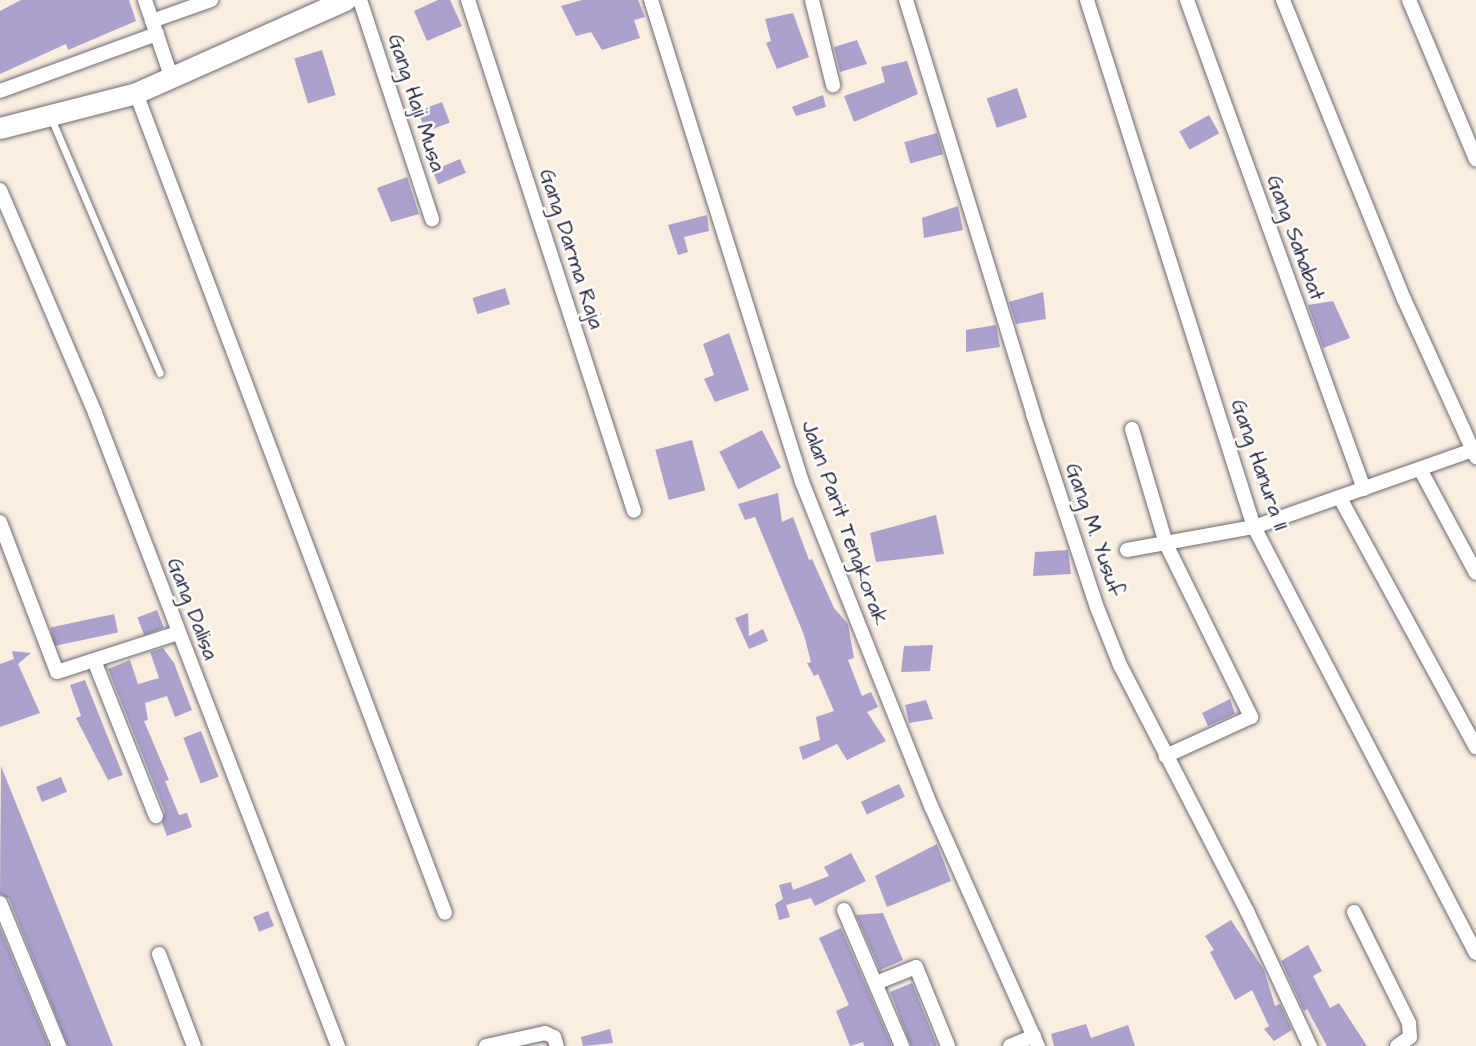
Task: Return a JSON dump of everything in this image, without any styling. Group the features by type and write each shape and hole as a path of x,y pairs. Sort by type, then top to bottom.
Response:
{"main road":[{"path":"0,128 51,118 136,93 345,0"}],"street":[{"path":"145,0 171,76"},
{"path":"0,91 154,28 211,0"},
{"name":"Gang Haji Musa","path":"360,0 432,219"},
{"name":"Gang Darma Raja","path":"468,0 634,511"},
{"name":"Jalan Parit Tengkorak","path":"651,0 802,482 931,806 1036,1041"},
{"path":"812,0 833,85"},
{"name":"Gang M. Yusuf","path":"906,0 1082,565 1120,665 1247,911 1310,1046"},
{"name":"Gang Hanura II","path":"1087,0 1254,527 1476,953"},
{"name":"Gang Sahabat","path":"1187,0 1364,489"},
{"path":"1127,550 1254,527 1475,452 1404,299 1283,0"},
{"path":"1409,0 1476,159"},
{"path":"136,93 445,913"},
{"name":"Gang Dalisa","path":"0,190 95,413 338,1046"},
{"path":"1132,429 1166,544 1251,716 1166,756"},
{"path":"1420,470 1476,573"},
{"path":"1340,498 1476,747"},
{"path":"0,522 54,669 65,672 178,633"},
{"path":"95,663 156,816"},
{"path":"0,903 59,1046"},
{"path":"844,910 902,1046"},
{"path":"1354,912 1409,1023 1410,1037 1397,1046"},
{"path":"159,954 194,1046"},
{"path":"876,983 912,967 918,970 948,1046"},
{"path":"486,1046 545,1033 554,1037 557,1045"},
{"path":"1010,1046 1036,1041"}],"lane":[{"path":"51,118 160,373"}],"building":[{"path":"21,0 129,0 136,21 68,50 66,44 0,74 0,11"},
{"path":"438,0 450,0 462,26 427,41 414,11"},
{"path":"582,0 638,0 645,17 634,20 640,38 602,50 591,32 576,36 561,6"},
{"path":"793,13 809,57 777,69 766,43 771,41 765,19"},
{"path":"857,40 867,64 840,72 834,47"},
{"path":"322,50 336,95 308,103 294,58"},
{"path":"907,61 918,94 854,122 844,96 885,82 881,67"},
{"path":"1017,88 1027,117 997,128 987,98"},
{"path":"823,95 826,107 796,116 792,107"},
{"path":"442,102 450,123 426,132 418,111"},
{"path":"1209,115 1219,133 1189,150 1179,131"},
{"path":"937,133 943,154 910,164 904,142"},
{"path":"460,159 466,173 438,185 432,171"},
{"path":"407,177 419,214 391,222 377,188"},
{"path":"958,206 963,230 924,238 922,218"},
{"path":"707,215 709,231 684,237 688,252 678,255 668,225"},
{"path":"505,288 510,304 477,314 472,298"},
{"path":"1043,292 1046,319 1016,324 1009,302"},
{"path":"1333,301 1350,338 1323,348 1308,305"},
{"path":"996,325 1000,347 966,352 966,330"},
{"path":"729,333 749,390 715,402 704,379 714,375 703,344"},
{"path":"762,430 781,467 738,489 719,452"},
{"path":"692,440 705,490 669,500 655,450"},
{"path":"778,493 782,522 793,517 809,560 812,559 834,608 848,624 854,658 848,660 862,696 871,692 878,707 867,712 886,741 847,760 837,744 803,760 799,747 820,740 816,717 834,711 818,674 814,676 807,663 811,662 804,635 755,517 745,520 738,504"},
{"path":"936,515 944,554 876,562 870,533"},
{"path":"1068,550 1071,574 1033,576 1035,552"},
{"path":"157,610 164,628 144,635 137,618"},
{"path":"748,613 749,636 763,629 768,641 749,649 735,618"},
{"path":"114,614 118,633 54,646 50,628"},
{"path":"933,645 930,671 901,672 904,646"},
{"path":"163,648 174,663 192,710 175,717 167,696 145,703 148,720 144,721 169,780 165,781 179,815 187,813 192,827 167,836 162,823 165,812 108,669 130,660 138,684 159,678 150,652"},
{"path":"12,651 31,653 18,664 40,713 0,727 0,664 14,659"},
{"path":"85,680 123,775 108,780 76,718 81,716 70,685"},
{"path":"1230,699 1235,714 1208,726 1202,713"},
{"path":"926,700 933,719 909,723 905,705"},
{"path":"201,731 219,777 201,784 183,738"},
{"path":"1,766 113,1046 68,1046 9,899 0,894"},
{"path":"61,777 67,792 42,802 36,787"},
{"path":"899,784 905,797 867,814 861,802"},
{"path":"937,844 951,881 887,907 875,876"},
{"path":"851,853 866,881 815,906 811,898 786,905 790,917 779,920 775,904 783,899 779,885 791,882 793,890 829,876 824,867"},
{"path":"268,911 274,926 259,932 253,917"},
{"path":"883,913 903,960 880,970 856,915"},
{"path":"1231,920 1264,970 1275,1006 1280,1004 1292,1030 1274,1041 1264,1029 1269,1026 1252,990 1235,1000 1210,952 1214,950 1205,936"},
{"path":"0,928 49,1046 0,1046"},
{"path":"841,928 892,1046 864,1046 863,1042 850,1046 836,1011 849,1005 819,938"},
{"path":"1308,945 1322,971 1313,976 1330,1008 1339,1003 1367,1046 1327,1046 1307,1009 1304,1011 1281,961"},
{"path":"912,983 937,1045 935,1046 911,1046 890,992"},
{"path":"1086,1024 1091,1038 1128,1025 1135,1046 1054,1046 1051,1034"},
{"path":"610,1029 613,1043 583,1046 581,1037"}]}
